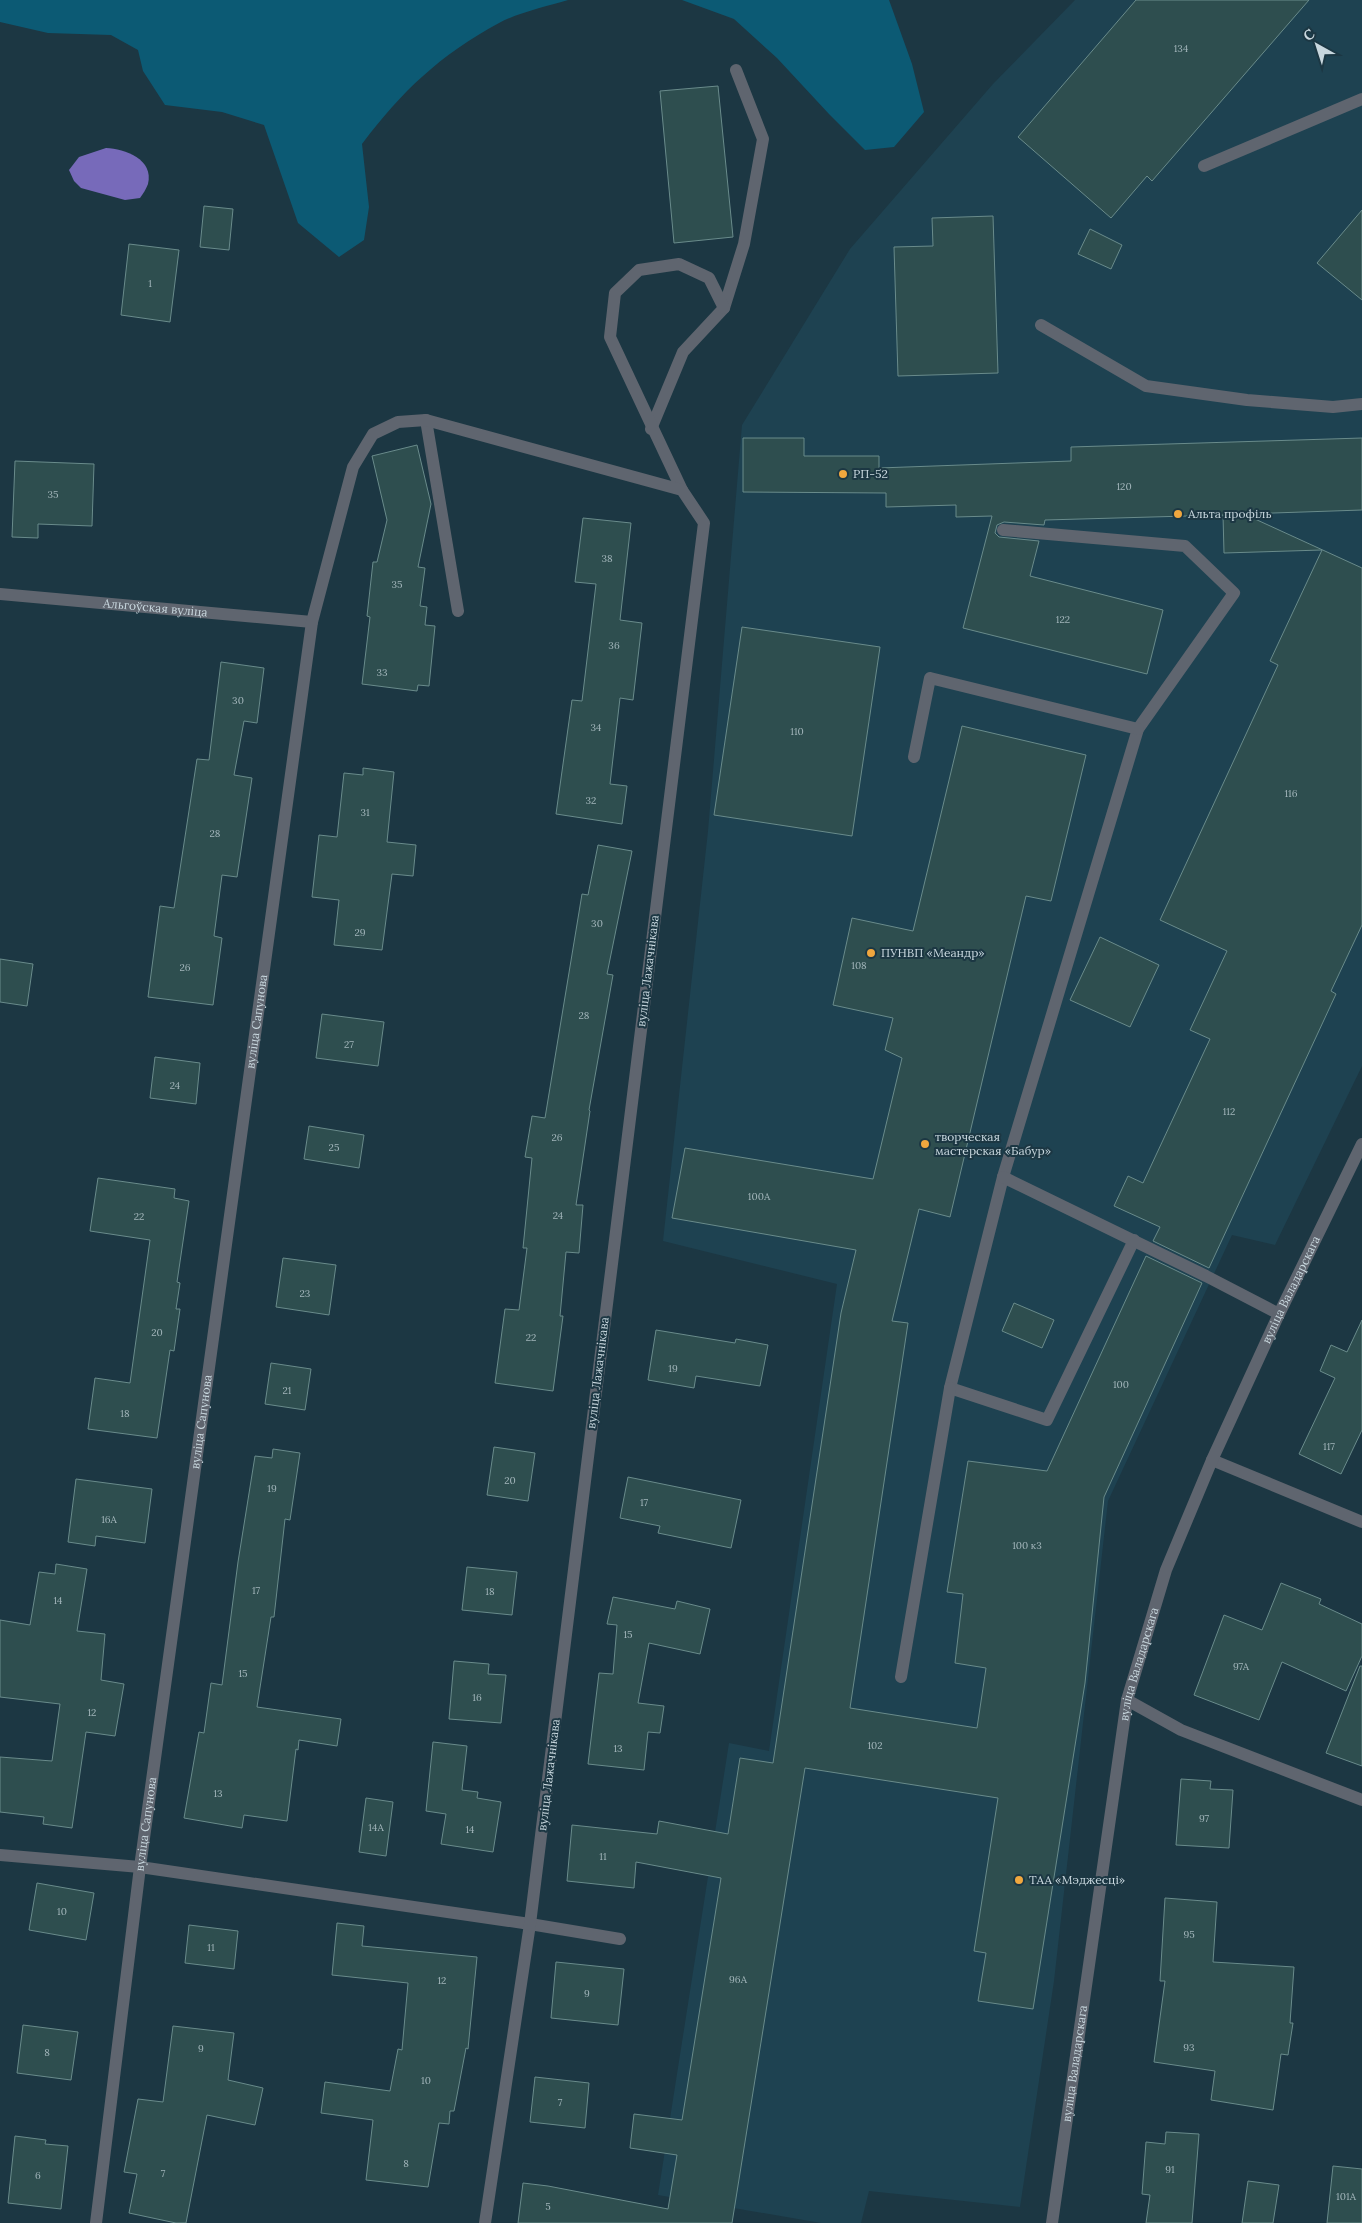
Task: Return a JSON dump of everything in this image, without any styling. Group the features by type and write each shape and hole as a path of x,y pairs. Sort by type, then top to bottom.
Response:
{"street":[{"path":"651,429 683,352 724,308 744,244 763,139 736,70"},
{"path":"1204,166 1362,99"},
{"path":"682,490 651,429 610,338 614,293 639,270 679,264 709,278 724,308"},
{"path":"1041,325 1146,386 1247,400 1333,407 1362,404"},
{"path":"426,420 458,611"},
{"name":"вуліца Сапунова","path":"96,2223 140,1867 312,622 353,467 373,434 398,422 426,420 682,490"},
{"name":"вуліца Лажачнікава","path":"485,2223 530,1924 704,523 682,490"},
{"path":"901,1677 950,1388 1002,1177 1138,729 1234,593 1185,546 1003,530"},
{"name":"Альгоўская вуліца","path":"0,594 312,622"},
{"path":"914,757 930,678 1138,729"},
{"name":"вуліца Валадарскага","path":"1052,2223 1127,1700 1166,1570 1212,1460 1279,1314 1362,1144"},
{"path":"1002,1177 1134,1240 1279,1314"},
{"path":"950,1388 1046,1420 1134,1240"},
{"path":"1212,1460 1362,1522"},
{"path":"1127,1700 1181,1730 1362,1800"},
{"path":"0,1855 140,1867 620,1939"}],"shaded area":[{"path":"0,0 568,0 515,16 478,35 440,61 392,107 362,144 369,207 364,240 339,257 298,223 264,125 222,112 165,105 143,71 138,50 111,35 48,33 0,22"},
{"path":"682,0 889,0 912,64 924,112 894,147 865,150 777,58 734,19"},
{"path":"1075,0 1362,0 1362,1066 1275,1245 1232,1235 1108,1501 1054,1981 1020,2207 869,2191 861,2223 821,2223 658,2195 729,1743 769,1751 837,1284 663,1241 708,831 742,425 850,249 993,84"},
{"path":"106,148 129,153 147,168 149,175 148,184 140,198 125,200 81,188 74,181 69,170 79,157"}],"building":[{"path":"1136,0 1309,0 1152,181 1147,176 1111,218 1018,137"},
{"path":"718,86 733,237 674,243 660,91"},
{"path":"204,206 233,209 229,250 200,247"},
{"path":"1362,210 1362,300 1317,263"},
{"path":"993,216 998,373 898,376 894,247 933,246 932,218"},
{"path":"1090,229 1122,245 1111,269 1078,254"},
{"path":"129,244 179,250 170,322 121,315"},
{"path":"743,438 804,438 804,456 879,456 879,468 1071,461 1071,447 1362,438 1362,510 1244,514 1362,568 1362,925 1331,991 1336,994 1209,1268 1153,1241 1160,1227 1114,1206 1128,1176 1143,1183 1210,1039 1190,1030 1227,951 1160,920 1278,665 1270,661 1322,550 1224,553 1223,515 1045,520 1044,525 1004,522 997,525 995,533 999,537 1039,541 1030,576 1163,610 1147,674 963,628 992,516 956,517 956,505 886,507 886,493 743,492"},
{"path":"417,445 431,504 418,567 425,568 420,606 427,607 425,625 435,626 429,686 418,685 417,691 362,684 370,617 367,616 373,562 377,562 387,520 372,456"},
{"path":"15,461 94,464 92,526 38,524 38,538 12,537"},
{"path":"583,518 631,523 620,620 642,623 633,700 620,698 610,784 627,786 622,824 556,814 572,700 582,701 596,584 575,582"},
{"path":"742,627 880,647 852,836 714,815"},
{"path":"221,662 264,668 257,723 244,721 234,775 252,778 237,877 222,875 214,936 222,938 213,1005 148,997 160,906 174,908 197,759 209,760"},
{"path":"962,726 1086,755 1051,901 1026,896 950,1217 919,1209 892,1321 908,1323 850,1708 977,1728 986,1668 955,1663 963,1594 947,1592 968,1461 1047,1471 1146,1256 1202,1283 1104,1497 1085,1683 1033,2009 978,2001 986,1953 974,1951 998,1798 805,1768 732,2223 518,2223 523,2183 668,2209 677,2155 630,2148 634,2114 682,2120 721,1878 636,1862 634,1888 567,1881 572,1825 657,1834 659,1821 728,1834 740,1758 773,1763 841,1313 856,1250 672,1218 685,1148 873,1179 902,1058 885,1050 893,1018 833,1005 852,918 913,931"},
{"path":"363,768 394,772 387,842 416,845 413,876 392,874 382,950 334,945 339,900 312,897 319,835 337,837 344,773 363,775"},
{"path":"598,845 632,851 607,974 613,975 589,1110 576,1205 583,1205 579,1253 566,1252 560,1316 563,1316 553,1391 495,1383 505,1309 519,1310 527,1248 523,1248 532,1158 525,1157 532,1116 545,1118 582,894 588,895"},
{"path":"1100,937 1159,965 1130,1027 1070,1000"},
{"path":"0,959 33,964 27,1006 0,1002"},
{"path":"322,1014 384,1022 378,1066 316,1058"},
{"path":"155,1057 200,1063 196,1104 150,1098"},
{"path":"309,1126 364,1135 359,1168 304,1159"},
{"path":"98,1178 175,1189 174,1198 189,1201 177,1282 180,1283 176,1309 180,1309 174,1351 170,1350 157,1438 88,1429 95,1378 130,1383 150,1240 90,1231"},
{"path":"283,1258 336,1265 329,1315 276,1307"},
{"path":"1014,1303 1054,1320 1042,1348 1002,1331"},
{"path":"1362,1320 1362,1430 1341,1474 1299,1454 1335,1378 1320,1371 1331,1345 1347,1352"},
{"path":"656,1330 735,1343 736,1339 768,1345 760,1386 696,1376 694,1388 648,1380"},
{"path":"271,1363 311,1369 305,1410 265,1404"},
{"path":"494,1447 535,1453 528,1501 487,1495"},
{"path":"273,1449 300,1453 290,1520 285,1519 274,1617 271,1617 257,1707 341,1719 337,1746 299,1740 298,1750 296,1749 287,1821 244,1815 242,1828 184,1818 199,1732 204,1733 211,1683 222,1685 238,1562 255,1456 272,1458"},
{"path":"628,1477 741,1500 731,1548 658,1533 660,1526 620,1518"},
{"path":"76,1479 152,1489 145,1543 96,1536 95,1546 68,1542"},
{"path":"56,1564 87,1569 77,1631 105,1634 101,1680 124,1684 115,1736 86,1732 72,1828 43,1824 44,1817 0,1812 0,1757 52,1761 60,1704 0,1697 0,1620 30,1625 39,1572 55,1574"},
{"path":"467,1567 517,1572 512,1615 462,1610"},
{"path":"1281,1583 1321,1599 1319,1604 1362,1624 1362,1656 1346,1691 1282,1662 1259,1720 1194,1695 1224,1615 1262,1630"},
{"path":"613,1597 675,1609 677,1601 710,1609 700,1654 649,1643 638,1703 664,1706 660,1733 648,1732 644,1770 588,1764 599,1673 613,1674 617,1625 607,1624"},
{"path":"454,1661 489,1664 488,1674 506,1675 501,1723 449,1719"},
{"path":"1360,1666 1362,1666 1362,1766 1326,1753"},
{"path":"433,1742 467,1746 462,1790 478,1792 477,1798 501,1802 493,1852 441,1844 446,1814 426,1811"},
{"path":"1181,1779 1211,1781 1210,1789 1233,1790 1229,1848 1176,1845"},
{"path":"366,1798 393,1802 386,1856 359,1852"},
{"path":"37,1883 94,1893 86,1940 29,1930"},
{"path":"1165,1898 1217,1902 1213,1962 1294,1967 1290,2023 1293,2023 1288,2055 1281,2054 1273,2110 1211,2100 1215,2071 1154,2062 1165,1981 1160,1981"},
{"path":"337,1923 364,1926 362,1946 477,1957 468,2049 466,2048 454,2111 450,2111 449,2124 439,2123 428,2187 366,2180 373,2120 321,2113 325,2082 390,2091 398,2049 402,2050 408,1983 332,1975"},
{"path":"189,1925 238,1931 234,1969 185,1963"},
{"path":"556,1962 624,1969 618,2025 551,2018"},
{"path":"23,2025 78,2032 71,2080 17,2073"},
{"path":"173,2026 234,2033 228,2080 263,2088 255,2125 207,2115 186,2223 176,2223 129,2213 137,2174 124,2172 138,2099 163,2102"},
{"path":"535,2077 589,2083 585,2128 530,2122"},
{"path":"1166,2132 1199,2134 1192,2223 1146,2223 1150,2195 1142,2194 1146,2142 1165,2144"},
{"path":"15,2136 46,2140 45,2144 68,2146 61,2209 8,2203"},
{"path":"1333,2166 1362,2169 1362,2223 1327,2223"},
{"path":"1248,2181 1279,2185 1273,2223 1242,2223"}],"place":[{"name":"РП-52","path":"843,474"},
{"name":"Альта профіль","path":"1178,514"},
{"name":"ПУНВП «Меандр»","path":"871,953"},
{"name":"творческая мастерская «Бабур»","path":"925,1144"},
{"name":"ТАА «Мэджесці»","path":"1019,1880"}]}
